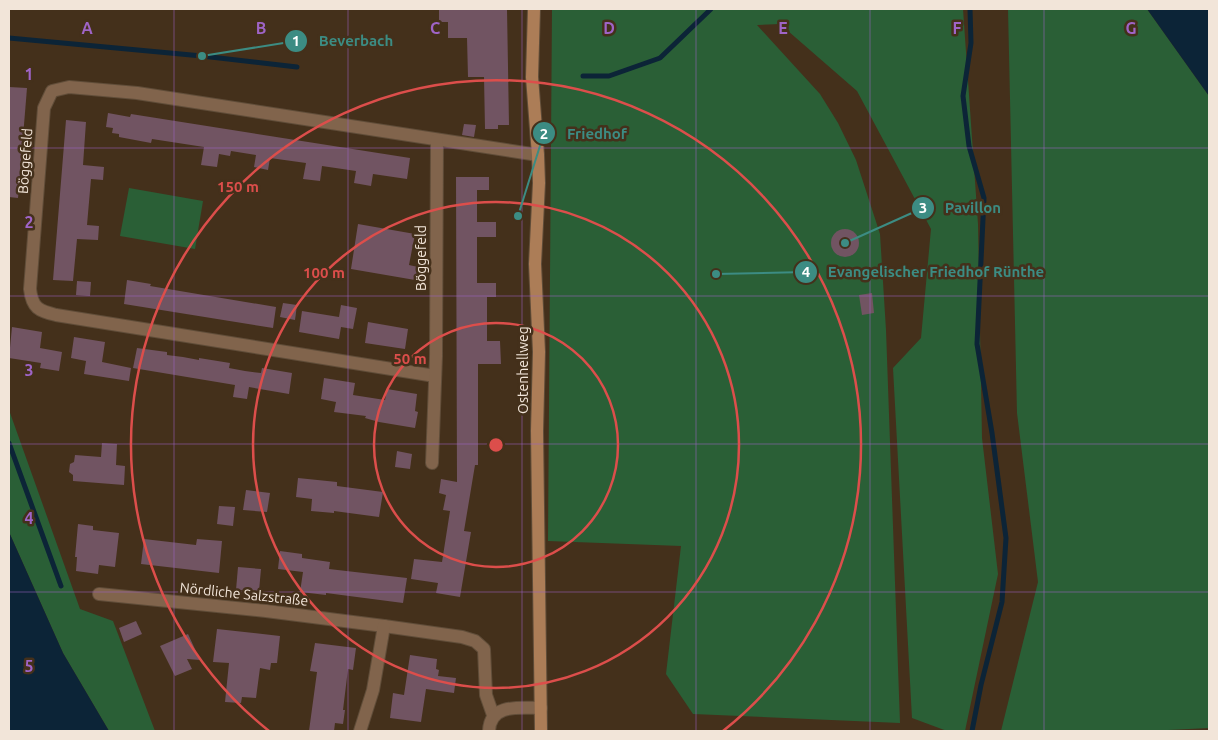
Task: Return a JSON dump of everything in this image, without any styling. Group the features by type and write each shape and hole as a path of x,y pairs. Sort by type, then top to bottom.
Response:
{"main road":[{"name":"Ostenhellweg","path":"534,9 532,77 539,183 535,264 539,352 541,731"}],"street":[{"name":"Böggefeld","path":"435,376 44,312 31,299 30,289 44,108 52,91 69,87 137,93 538,155"},
{"name":"Böggefeld","path":"432,463 435,376 437,140"},
{"name":"Nördliche Salzstraße","path":"99,594 266,611 462,638 475,642 484,649 486,695 493,715"},
{"path":"360,731 373,690 384,626"},
{"path":"489,731 493,715 502,710 541,708"}],"green space":[{"path":"552,9 963,9 978,224 982,438 998,574 965,731 947,731 912,718 893,368 921,338 931,229 857,91 780,24 757,25 820,94 838,123 856,160 880,234 886,330 900,723 693,714 666,674 681,546 548,541"},
{"path":"1008,9 1147,9 1209,96 1209,728 1148,731 1001,731 1038,582 1017,413"},
{"path":"129,188 203,201 195,249 120,236"},
{"path":"9,410 80,609 113,621 155,731 109,731 63,653 9,532"}],"water":[{"path":"1147,9 1209,9 1209,96"},
{"path":"9,532 63,653 109,731 9,731"}],"building":[{"path":"439,9 507,9 509,125 498,125 498,129 485,129 484,77 468,77 467,38 448,38 448,22 439,22"},
{"path":"9,87 27,88 18,198 9,197"},
{"path":"108,113 130,117 131,114 410,158 407,179 373,174 371,186 354,183 356,171 322,166 320,181 303,179 306,163 270,158 268,170 254,167 256,155 231,151 230,156 219,154 217,167 201,165 204,147 152,139 151,143 119,137 119,134 112,133 113,128 106,127"},
{"path":"66,120 86,122 83,165 104,167 103,180 91,179 87,225 99,226 98,240 77,239 73,281 53,280"},
{"path":"464,124 476,125 474,137 462,135"},
{"path":"456,177 489,177 489,190 477,190 477,222 496,222 496,237 477,237 477,283 496,283 496,297 487,297 487,341 500,341 501,364 478,364 478,465 475,465 464,531 471,532 460,597 436,593 438,583 411,579 414,559 442,562 450,511 443,510 446,495 439,493 441,479 457,482"},
{"path":"358,224 415,234 409,265 418,267 415,280 351,269"},
{"path":"845,229 855,233 859,243 855,253 845,257 835,253 831,243 835,233"},
{"path":"127,280 151,284 150,286 276,307 273,328 124,304"},
{"path":"77,281 91,282 90,296 76,295"},
{"path":"872,293 874,313 862,315 859,295"},
{"path":"283,303 297,305 295,320 280,317"},
{"path":"341,305 357,308 353,329 341,327 339,339 299,332 302,311 339,317"},
{"path":"368,322 408,329 405,349 365,343"},
{"path":"12,327 42,332 40,348 62,352 59,371 40,368 41,363 9,358"},
{"path":"74,337 105,342 102,362 131,368 129,381 84,374 86,361 71,358"},
{"path":"137,348 167,352 167,355 230,363 229,368 245,371 261,373 262,368 292,373 289,394 249,387 247,399 233,397 235,385 133,368"},
{"path":"324,378 355,383 353,395 385,400 387,389 417,394 415,411 418,412 415,428 379,422 365,418 366,416 334,412 336,402 321,399"},
{"path":"102,443 117,444 116,465 125,466 124,485 73,481 73,475 69,472 70,464 74,462 75,455 101,457"},
{"path":"397,451 412,454 410,469 395,467"},
{"path":"298,478 337,482 337,486 383,492 379,517 334,511 334,513 311,511 312,499 296,497"},
{"path":"246,490 270,493 267,512 243,510"},
{"path":"219,506 235,507 233,526 217,524"},
{"path":"78,524 93,526 93,530 119,533 115,567 99,565 98,574 76,571 77,557 75,557"},
{"path":"144,539 196,545 197,539 222,541 219,573 141,564"},
{"path":"280,551 302,554 302,558 330,562 329,569 407,578 403,603 326,593 326,595 300,592 303,572 278,569"},
{"path":"238,567 261,569 259,591 236,590"},
{"path":"136,621 142,634 124,642 119,628"},
{"path":"217,629 280,636 277,663 271,663 270,670 260,668 256,698 242,697 241,703 225,702 229,663 213,662"},
{"path":"188,634 200,660 187,659 192,669 175,676 160,646"},
{"path":"315,643 356,648 353,670 348,669 343,724 335,723 334,731 309,731 317,672 310,671"},
{"path":"410,655 437,659 436,669 439,670 438,676 456,678 454,693 426,689 421,722 390,718 393,693 404,695"}],"waterway":[{"path":"583,76 609,76 660,58 711,9"},
{"path":"970,9 971,43 963,96 969,146 984,198 977,344 992,433 1006,538 1002,602 981,685 972,731"},
{"path":"9,38 297,67"},
{"path":"9,443 61,586"}],"place":[{"name":"Beverbach","path":"202,56"},
{"name":"Friedhof","path":"518,216"},
{"name":"Pavillon","path":"845,243"},
{"name":"Evangelischer Friedhof Rünthe","path":"716,274"}]}
